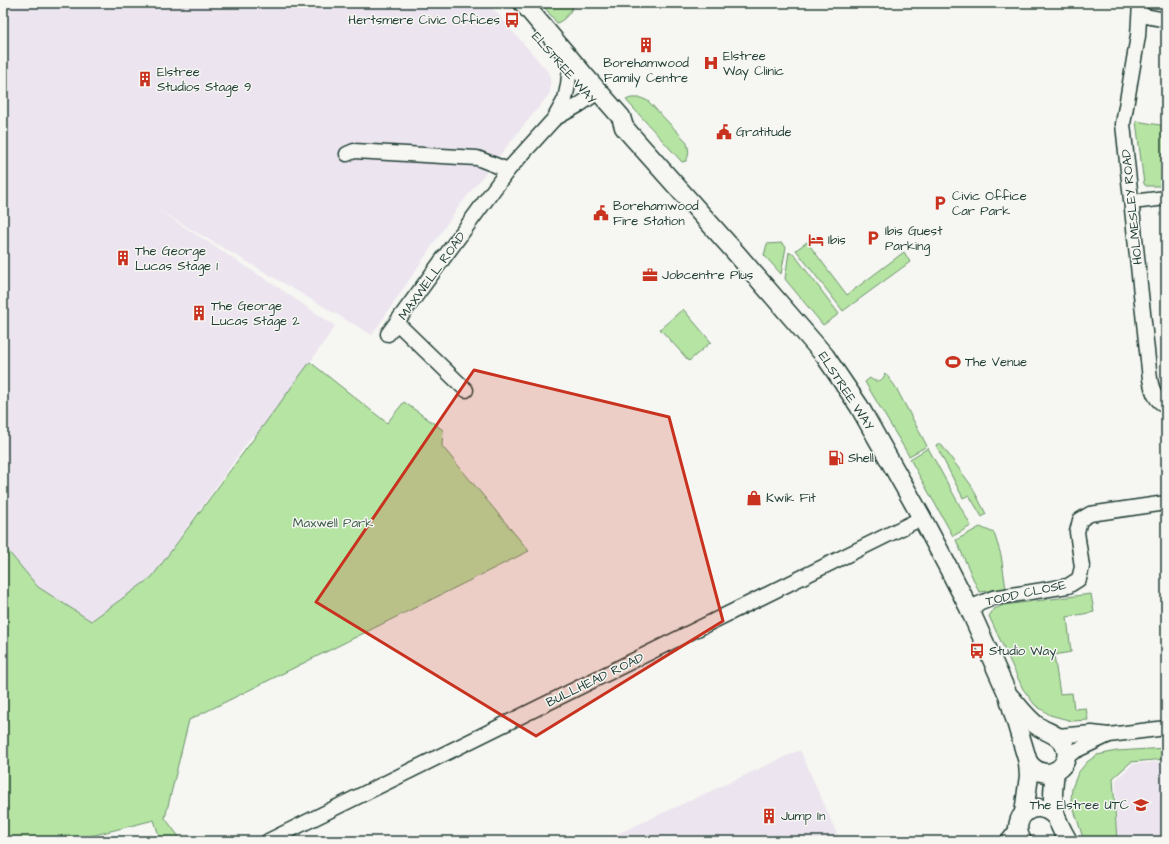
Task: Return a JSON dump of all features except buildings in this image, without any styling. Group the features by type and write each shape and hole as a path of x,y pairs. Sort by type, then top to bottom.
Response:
{"main road":[{"name":"ELSTREE WAY","path":"509,3 569,75 621,117 624,127 825,356 859,406 922,518 969,608 1008,695 1027,758"},
{"name":"ELSTREE WAY","path":"522,3 594,95"},
{"name":"ELSTREE WAY","path":"1008,695 1036,725 1054,734"},
{"name":"ELSTREE WAY","path":"1018,831 1029,776 1027,746 1030,740 1037,735 1044,733 1054,734"},
{"path":"1054,734 1064,744 1066,750 1052,799 1056,828 1068,841"},
{"path":"1027,758 1032,767 1037,771 1045,773 1061,764"},
{"name":"ELSTREE WAY","path":"1018,831 1031,809 1038,808 1050,811 1056,828"}],"street":[{"path":"1140,9 1166,20"},
{"name":"HOLMESLEY ROAD","path":"1140,9 1123,124 1150,379 1153,392 1161,404 1166,405"},
{"name":"MAXWELL ROAD","path":"466,390 397,323 508,170 554,119 565,99 569,75"},
{"name":"MAXWELL ROAD","path":"554,119 594,95"},
{"path":"347,154 354,151 477,158 508,170"},
{"path":"1132,202 1166,198"},
{"path":"388,334 397,323"},
{"name":"TODD CLOSE","path":"969,608 993,598 1068,586 1079,579 1082,567 1077,532 1080,520 1090,514 1166,503"},
{"name":"BULLHEAD ROAD","path":"268,841 922,518"},
{"path":"1054,734 1092,733 1109,735 1166,728"},
{"path":"1061,764 1075,751 1109,735"}],"highlighted area":[{"path":"474,370 669,417 723,621 536,736 316,602"}],"shaded area":[{"path":"5,3 488,3 550,74 550,93 459,206 372,335 155,208 335,326 257,439 252,436 152,577 90,621 38,587 3,545 3,6"},
{"name":"Jump In","path":"800,750 840,841 602,841"},
{"name":"The Elstree UTC","path":"1166,761 1166,841 1119,841 1117,831 1116,780 1133,764"}],"green space":[{"path":"541,3 574,3 568,15 557,23"},
{"path":"631,98 641,98 648,101 686,141 689,151 686,161 682,162 626,100"},
{"path":"1136,121 1166,126 1166,186 1146,186 1144,184"},
{"path":"807,242 847,295 904,252 910,262 843,311 796,250"},
{"path":"782,243 786,247 781,274 764,255 767,244"},
{"path":"789,252 791,254 793,253 839,314 823,325 785,279"},
{"path":"683,309 711,342 689,361 660,329"},
{"name":"Maxwell Park","path":"310,362 387,423 404,402 443,430 442,446 529,551 189,720 165,818 182,841 163,841 159,836 154,820 71,841 3,841 3,545 38,587 91,621 152,577"},
{"path":"885,373 895,386 927,446 909,456 865,382 870,378 875,381 879,381 883,378"},
{"path":"940,443 971,485 986,514 982,517 969,495 963,498 936,445"},
{"path":"928,448 971,526 953,536 910,459"},
{"path":"980,527 994,533 1001,555 1006,589 979,592 956,540"},
{"path":"1091,594 1094,612 1067,617 1071,652 1054,655 1060,694 1072,693 1074,709 1086,708 1088,720 1072,721 1050,715 1035,705 1023,689 989,616 994,609 1004,605"},
{"path":"1166,748 1166,759 1131,762 1113,778 1117,841 1084,841 1071,800 1072,788 1078,773 1087,762 1097,755 1117,751"}],"place":[{"name":"Hertsmere Civic Offices","path":"512,20"},
{"name":"Borehamwood Family Centre","path":"646,45"},
{"name":"Elstree Way Clinic","path":"711,63"},
{"name":"Elstree Studios Stage 9","path":"145,79"},
{"name":"Gratitude","path":"724,132"},
{"name":"Civic Office Car Park","path":"940,203"},
{"name":"Borehamwood Fire Station","path":"601,213"},
{"name":"Ibis Guest Parking","path":"873,238"},
{"name":"Ibis","path":"816,240"},
{"name":"The George Lucas Stage 1","path":"123,258"},
{"name":"Jobcentre Plus","path":"650,275"},
{"name":"The George Lucas Stage 2","path":"199,313"},
{"name":"The Venue","path":"953,362"},
{"name":"Shell","path":"836,458"},
{"name":"Kwik Fit","path":"754,498"},
{"name":"Studio Way","path":"977,651"},
{"name":"The Elstree UTC","path":"1141,805"},
{"name":"Jump In","path":"769,816"}]}
